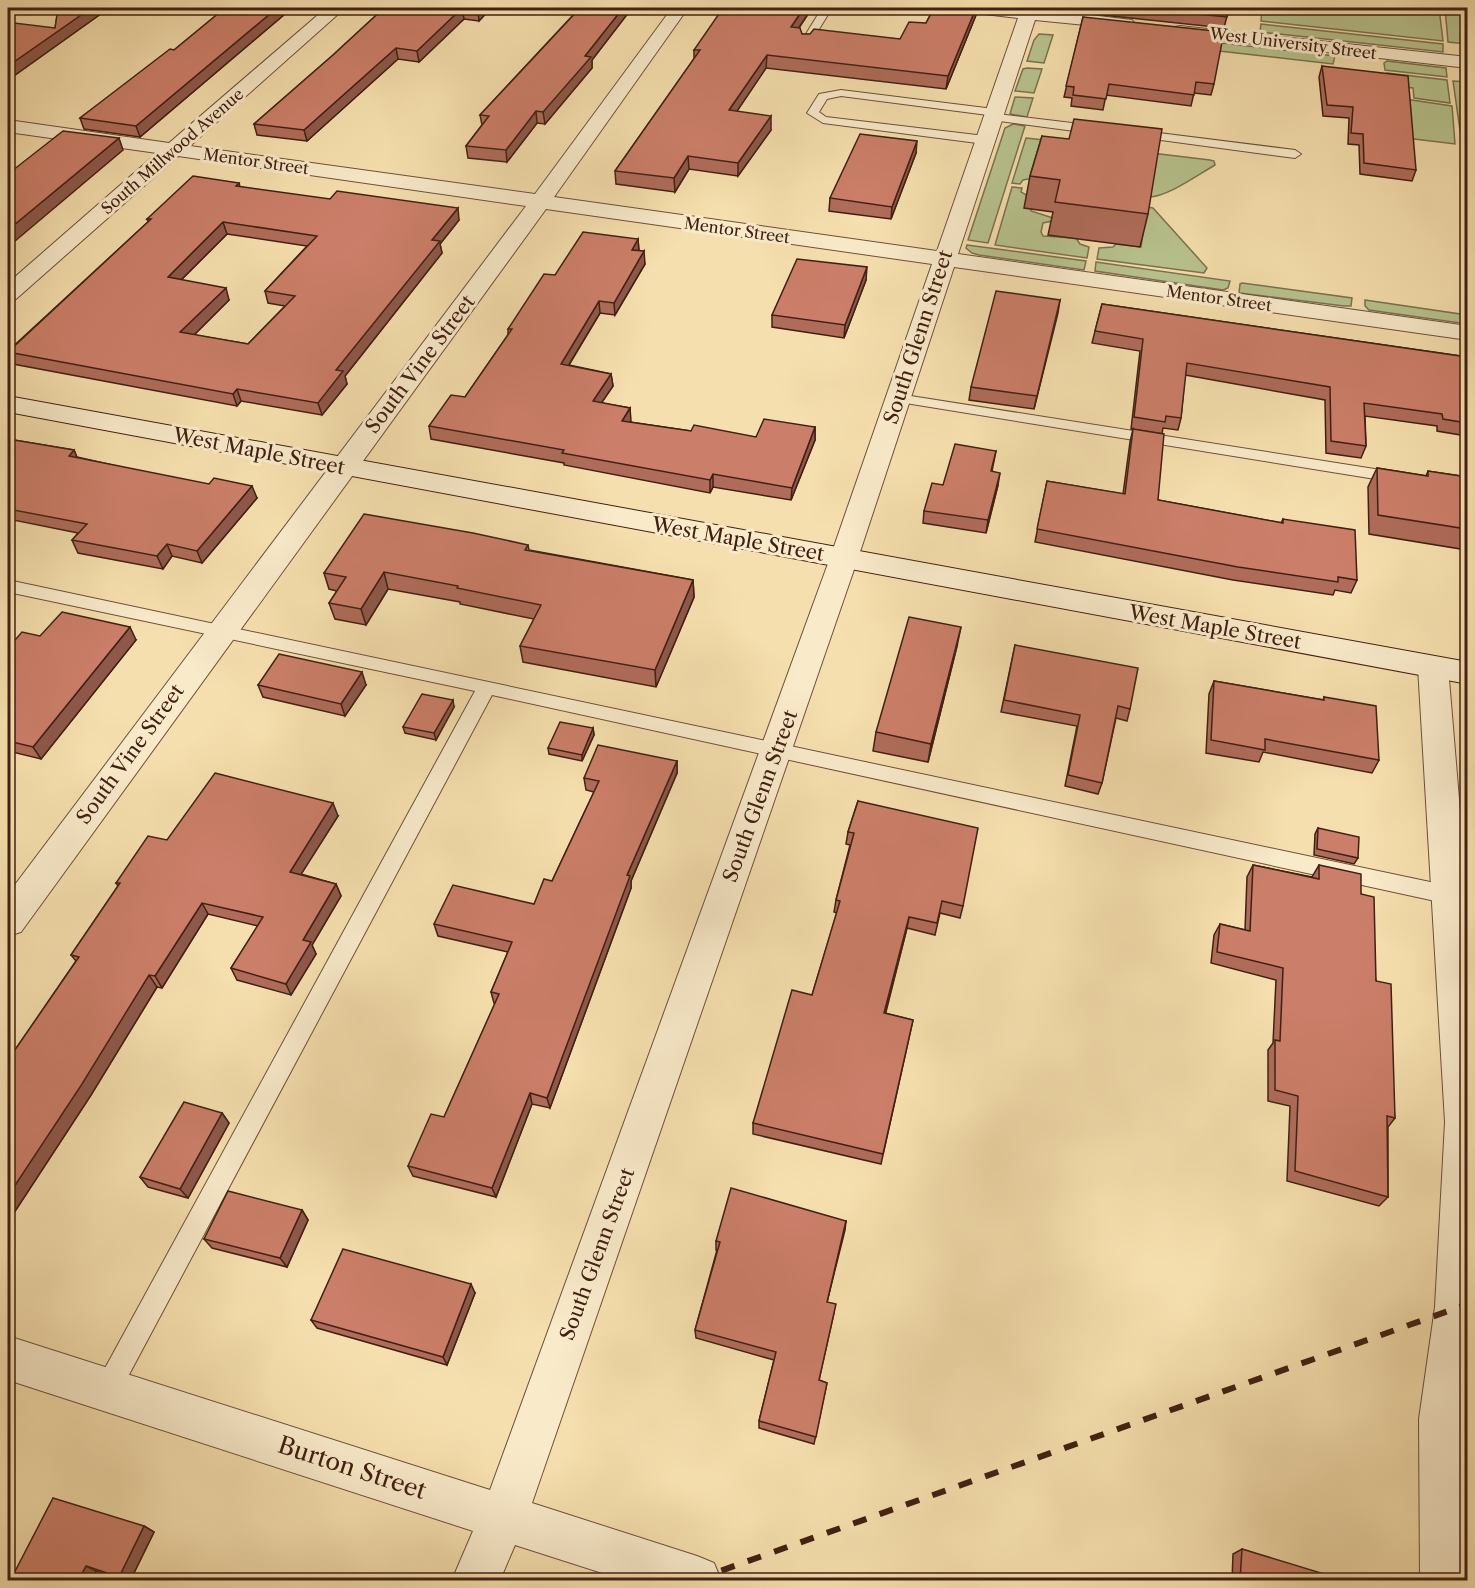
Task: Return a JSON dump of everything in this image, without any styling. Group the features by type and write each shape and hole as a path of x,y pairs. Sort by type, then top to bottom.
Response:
{"street":[{"name":"South Millwood Avenue","path":"8,294 336,8"},
{"name":"South Vine Street","path":"8,921 680,8"},
{"name":"West University Street","path":"976,8 1029,10 1153,27 1467,63"},
{"name":"South Glenn Street","path":"476,1581 503,1516 844,558 1029,10"},
{"name":"Mentor Street","path":"8,126 1467,333"},
{"name":"West Maple Street","path":"8,404 1450,670"},
{"path":"1444,1581 1442,1419 1457,1307 1465,1122 1449,895 1450,670"},
{"name":"Burton Street","path":"8,1358 503,1516 697,1581"}],"lane":[{"path":"806,42 826,8"},
{"path":"990,123 841,93 823,96 813,113 823,120 990,123 1116,132 1295,154"},
{"path":"898,398 1412,480"},
{"path":"8,585 1449,895"},
{"path":"107,1390 487,687"}],"green space":[{"path":"1262,8 1439,8 1443,41 1261,21"},
{"path":"1445,8 1461,8 1467,11 1467,44 1448,42"},
{"path":"1261,24 1443,44 1443,52 1260,32"},
{"path":"1039,34 1053,35 1044,63 1027,61 1034,40"},
{"path":"1186,39 1335,56 1333,64 1184,47"},
{"path":"1387,61 1446,68 1447,77 1385,70 1384,63"},
{"path":"1023,69 1042,69 1034,93 1015,91"},
{"path":"1387,73 1447,80 1450,103 1414,98 1413,88 1390,85"},
{"path":"1453,81 1467,82 1467,145 1462,144"},
{"path":"1015,97 1033,98 1027,117 1010,114"},
{"path":"1405,99 1452,106 1455,144 1406,138"},
{"path":"1013,124 1025,126 988,243 968,240 1005,128"},
{"path":"1026,138 1107,147 1023,180 1020,184 1012,183"},
{"path":"1118,149 1210,160 1214,161 1215,165 1173,190 1148,197"},
{"path":"1012,187 1022,188 1021,192 1028,196 1031,211 1053,218 1052,221 1043,223 1041,232 1043,236 1076,238 1080,244 1089,247 1087,258 995,245"},
{"path":"1147,207 1153,208 1207,268 1204,273 1097,259 1099,248 1113,247 1116,244 1141,247"},
{"path":"967,245 1086,261 1084,270 979,255 966,248"},
{"path":"1096,262 1230,281 1228,288 1223,290 1095,271"},
{"path":"1242,283 1352,298 1351,306 1239,293"},
{"path":"1365,300 1467,315 1467,324 1369,310 1365,306"}],"building":[{"path":"58,8 91,8 8,66 8,27 14,23 55,28"},
{"path":"225,8 277,8 136,126 80,118 170,49 174,50"},
{"path":"384,8 462,8 417,51 396,48 304,130 254,124 333,55"},
{"path":"580,8 623,8 585,56 591,57 543,112 536,111 506,150 466,146 489,116 480,115"},
{"path":"723,8 804,8 791,27 800,28 802,34 810,34 814,29 900,39 909,22 926,23 934,8 976,8 948,76 767,55 729,110 771,116 738,163 688,156 674,178 615,171 700,50 694,50"},
{"path":"1137,8 1229,8 1227,17"},
{"path":"1083,17 1224,32 1214,84 1196,82 1194,95 1109,84 1106,99 1073,95 1074,87 1066,86"},
{"path":"1322,66 1408,76 1416,170 1364,163 1363,134 1351,133 1353,107 1327,105"},
{"path":"1074,119 1162,129 1148,214 1055,202 1060,180 1030,176 1042,136 1069,139"},
{"path":"63,131 119,138 8,230 8,174"},
{"path":"860,134 917,141 892,207 830,198"},
{"path":"193,176 239,183 236,186 330,199 337,191 458,208 432,240 440,241 336,370 343,371 318,403 237,389 233,394 8,352 151,219 147,219","holes":["223,222 317,236 265,291 295,296 248,344 180,332 226,288 168,277"]},
{"path":"583,232 638,239 632,250 644,251 614,303 599,301 561,364 611,374 593,401 630,408 622,421 691,431 694,425 756,437 764,419 815,427 792,488 713,474 710,480 562,453 564,450 429,426 451,395 465,397 512,329 508,329 544,274 555,275"},
{"path":"797,259 867,267 845,325 772,315"},
{"path":"996,291 1060,300 1037,396 971,387"},
{"path":"1102,304 1467,357 1467,423 1443,419 1442,414 1364,403 1366,446 1331,441 1330,387 1187,363 1181,418 1166,416 1165,422 1134,417 1143,339 1095,331"},
{"path":"1133,429 1164,434 1158,500 1283,523 1283,519 1355,530 1357,580 1338,577 1338,582 1238,567 1037,529 1047,481 1125,494"},
{"path":"8,439 74,450 69,456 209,484 214,478 252,486 197,551 167,544 157,556 72,540 87,524 8,509"},
{"path":"955,444 996,451 991,471 1000,473 988,520 924,511 932,483 943,485"},
{"path":"1377,468 1428,476 1428,471 1467,477 1467,529 1378,515"},
{"path":"364,514 528,545 525,550 693,580 655,670 520,646 541,605 384,572 361,609 329,603 346,577 324,573"},
{"path":"62,612 130,627 33,747 8,741 8,669 11,665 8,665 8,648 22,632 40,636"},
{"path":"909,617 961,627 931,744 876,732"},
{"path":"1015,645 1138,668 1130,709 1118,706 1102,783 1068,775 1080,715 1004,700"},
{"path":"279,654 362,672 341,704 258,685"},
{"path":"1214,681 1324,700 1324,697 1376,706 1379,760 1265,739 1265,750 1211,740"},
{"path":"422,694 453,700 434,733 403,727"},
{"path":"560,722 593,728 582,755 548,748"},
{"path":"598,745 677,761 627,875 630,876 547,1098 530,1093 492,1188 408,1166 431,1114 444,1117 499,994 491,992 512,942 434,924 453,885 534,904 544,879 552,881 599,781 584,778"},
{"path":"215,773 333,803 290,872 336,884 303,940 311,942 286,984 231,968 263,917 202,903 155,976 149,975 82,1084 8,1196 8,1060 79,957 71,955 120,883 116,883 148,836 167,840"},
{"path":"858,801 978,828 963,906 942,901 937,923 909,917 884,1013 913,1020 883,1154 753,1123 792,990 812,995 840,901 836,900 854,833 848,832"},
{"path":"1318,828 1359,837 1358,858 1317,849"},
{"path":"1253,865 1319,879 1319,865 1361,874 1361,894 1374,897 1376,981 1391,984 1395,1118 1387,1116 1388,1197 1295,1171 1298,1096 1275,1090 1275,1040 1280,1041 1283,968 1217,952 1220,924 1250,931"},
{"path":"184,1102 222,1113 180,1189 140,1177"},
{"path":"731,1188 846,1221 827,1302 836,1304 819,1380 827,1383 816,1437 759,1421 776,1352 695,1330 720,1242 716,1241"},
{"path":"228,1191 302,1210 280,1258 204,1239"},
{"path":"343,1249 471,1284 443,1357 311,1320"},
{"path":"53,1498 144,1526 119,1577 86,1566 78,1581 10,1581"},
{"path":"1242,1549 1334,1577 1333,1581 1240,1581"}],"railway":[{"path":"695,1580 1468,1304"}]}
